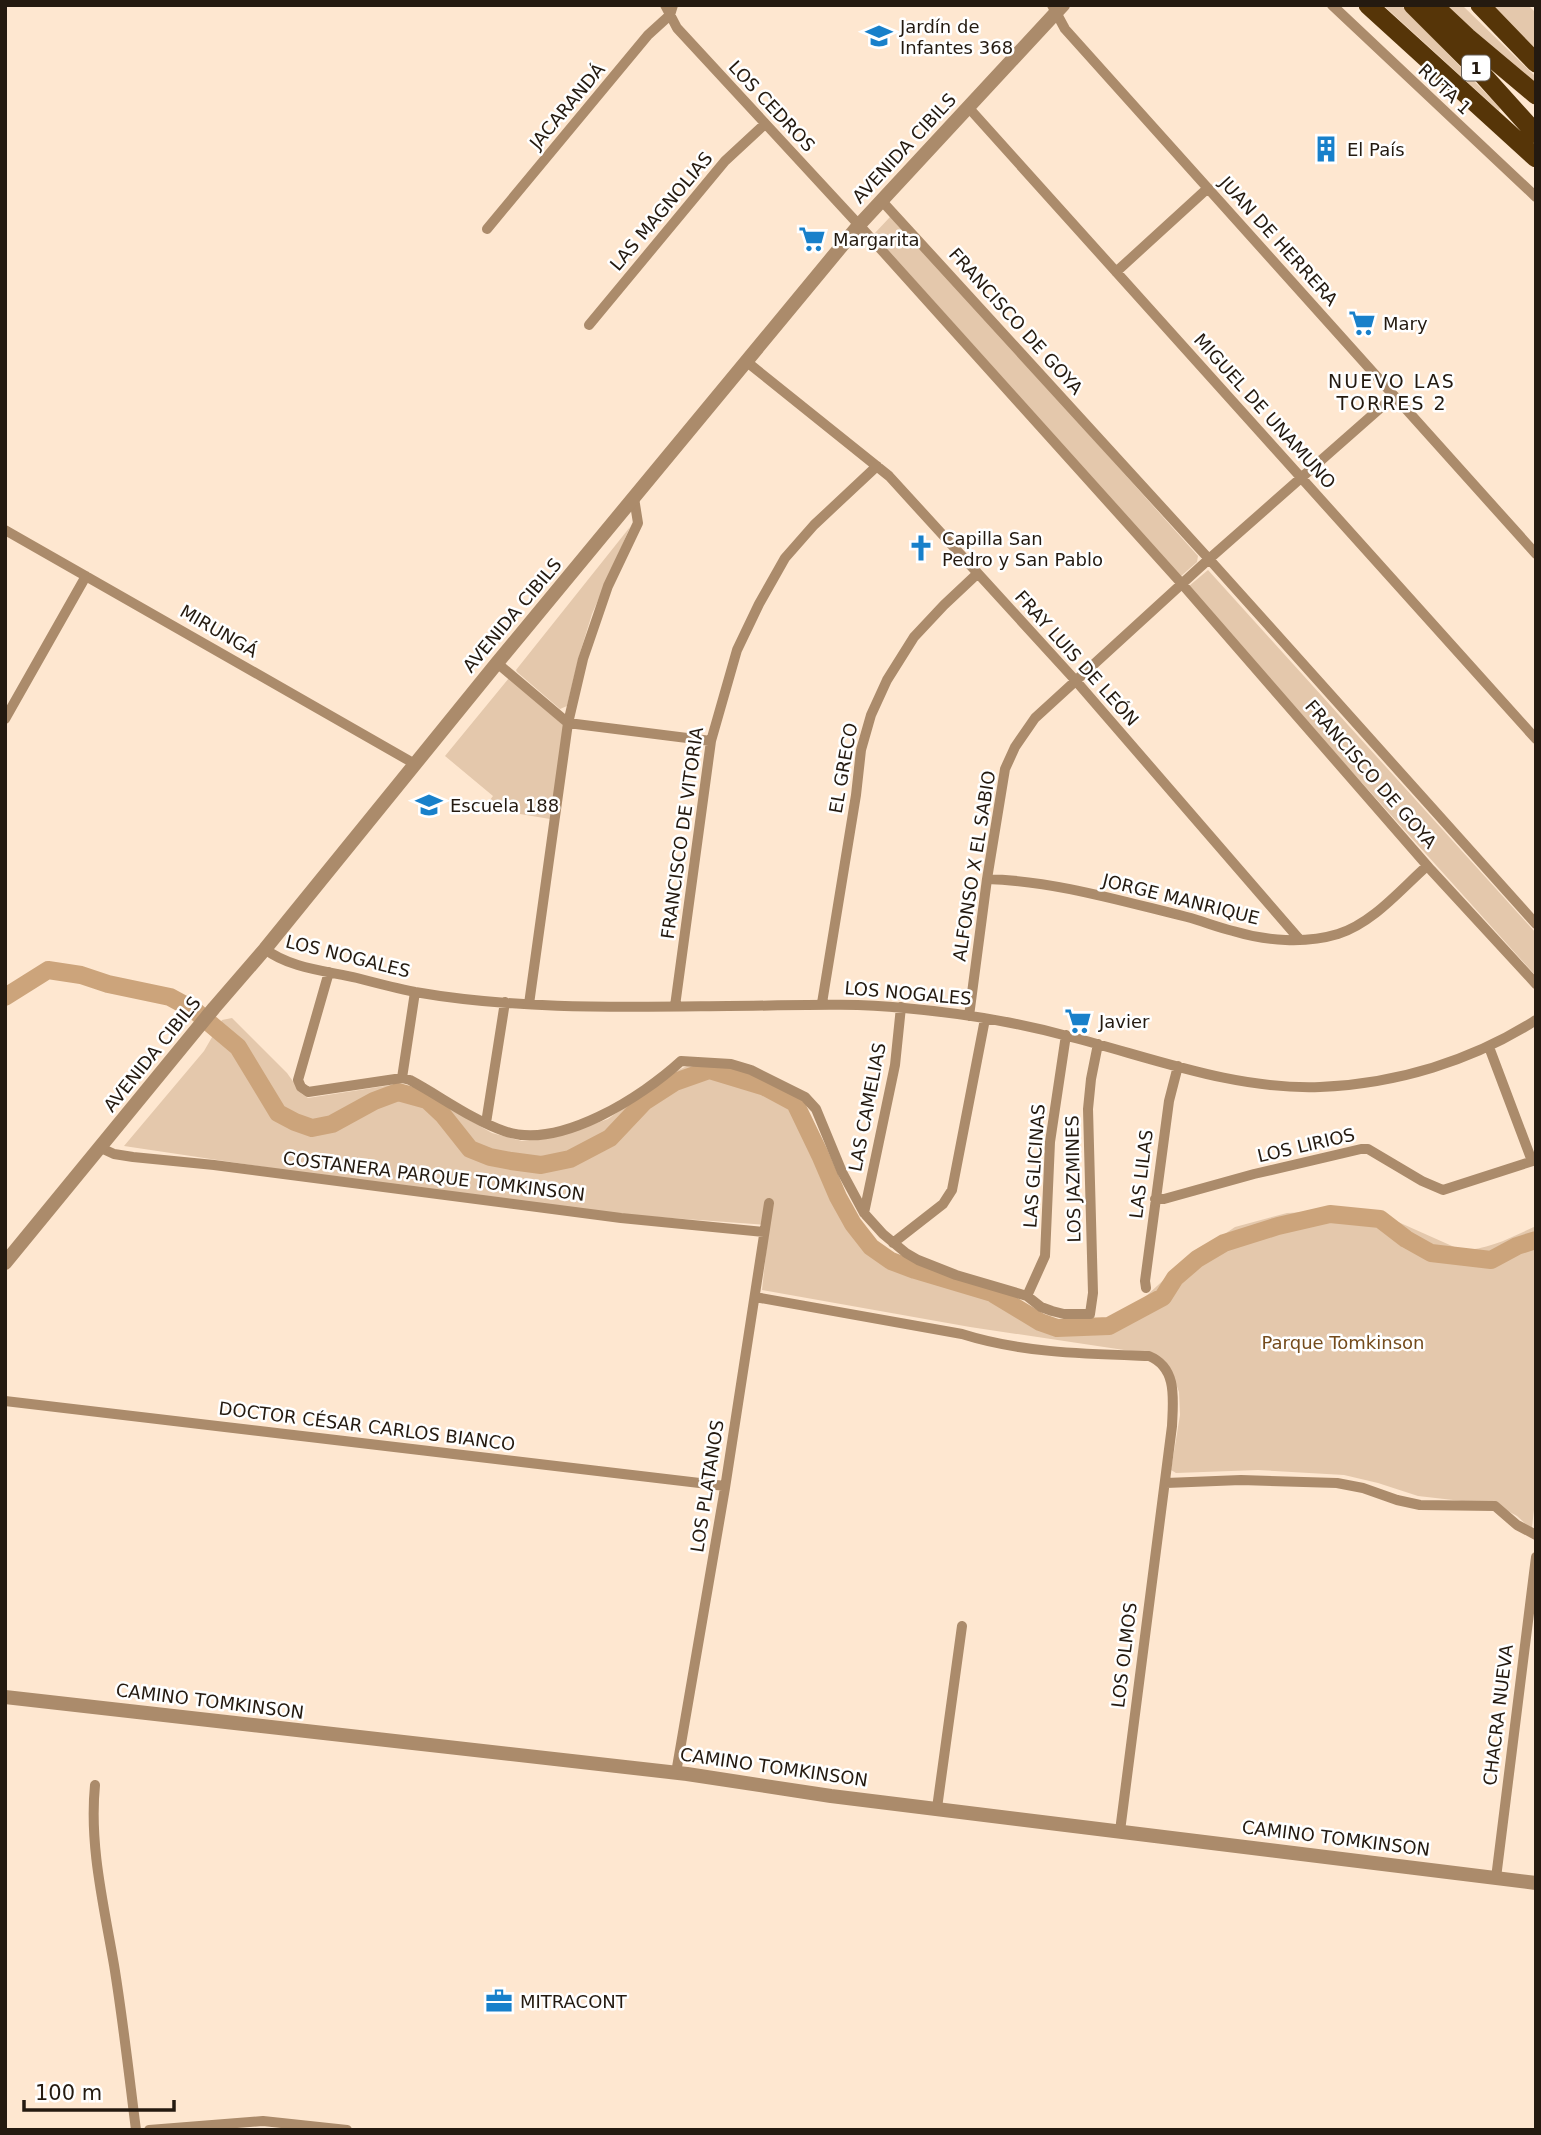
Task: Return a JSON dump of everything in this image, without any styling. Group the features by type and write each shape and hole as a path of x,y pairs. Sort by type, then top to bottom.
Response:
{"highway":[{"path":"1368,5 1536,159"},
{"name":"1","path":"1413,5 1482,74 1536,134"},
{"name":"1","path":"1433,5 1536,95"},
{"path":"1480,5 1536,63"}],"street":[{"name":"RUTA 1","path":"1332,5 1536,197"},
{"name":"AVENIDA CIBILS","path":"5,1263 859,225 1057,8"},
{"name":"JUAN DE HERRERA","path":"1057,8 1065,29 1536,554"},
{"name":"LOS CEDROS","path":"669,9 677,28 859,225"},
{"name":"JACARANDÁ","path":"487,229 669,9"},
{"name":"MIGUEL DE UNAMUNO","path":"968,107 1536,739"},
{"name":"LAS MAGNOLIAS","path":"589,325 725,161 765,124"},
{"path":"1116,272 1208,188"},
{"name":"FRANCISCO DE GOYA","path":"881,200 1209,559 1536,925"},
{"name":"FRANCISCO DE GOYA","path":"859,225 1182,584 1427,866 1536,984"},
{"name":"FRAY LUIS DE LEÓN","path":"747,362 889,477 1076,681 1300,940"},
{"path":"1182,584 1394,396"},
{"name":"FRANCISCO DE VITORIA","path":"675,1006 711,740 737,650 785,558 814,526 877,466"},
{"path":"528,1004 568,723 583,659 608,586 638,523 634,498"},
{"name":"MIRUNGÁ","path":"6,532 415,764"},
{"name":"EL GRECO","path":"822,1003 861,750 871,715 887,680 914,637 977,574"},
{"path":"5,719 86,576"},
{"name":"ALFONSO X EL SABIO","path":"969,1016 1005,769 1015,747 1035,718 1182,584"},
{"path":"497,663 568,723 711,740"},
{"name":"JORGE MANRIQUE","path":"987,878 1016,880 1096,895 1198,919 1233,932 1270,939 1300,940 1340,933 1357,925 1390,900 1427,866"},
{"name":"LOS NOGALES","path":"265,949 284,960 415,992 505,1002 612,1007 822,1003 901,1007 985,1018 1066,1035 1240,1082 1287,1087 1330,1086 1394,1078 1489,1047 1536,1020"},
{"path":"329,972 299,1080 304,1090 314,1093 402,1078 506,1132 520,1135 542,1134 590,1121 625,1104 681,1061 731,1064 751,1070 805,1097 816,1109 842,1172 864,1213 893,1243 918,1260 1027,1296"},
{"path":"402,1078 415,992"},
{"path":"486,1123 505,1002"},
{"name":"LAS CAMELIAS","path":"864,1213 895,1065 901,1007"},
{"path":"893,1243 943,1204 952,1189 985,1018"},
{"name":"LAS GLICINAS","path":"1027,1296 1045,1256 1050,1142 1066,1035"},
{"name":"LOS JAZMINES","path":"1027,1296 1041,1307 1052,1311 1090,1314 1093,1293 1088,1109 1098,1044"},
{"path":"1489,1047 1534,1161"},
{"name":"LAS LILAS","path":"1146,1289 1169,1101 1178,1066"},
{"name":"COSTANERA PARQUE TOMKINSON","path":"100,1148 114,1154 133,1157 215,1165 621,1218 764,1232"},
{"name":"LOS LIRIOS","path":"1155,1199 1164,1199 1361,1149 1368,1149 1422,1181 1443,1190 1534,1161"},
{"name":"LOS PLATANOS","path":"676,1773 725,1486 769,1203"},
{"path":"755,1297 962,1334 992,1343 1065,1352 1149,1356 1163,1366 1171,1379 1174,1393 1166,1483 1241,1480 1337,1483 1420,1505 1495,1506 1529,1533 1536,1535"},
{"name":"DOCTOR CÉSAR CARLOS BIANCO","path":"5,1401 725,1486"},
{"name":"LOS OLMOS","path":"1120,1830 1166,1483"},
{"name":"CHACRA NUEVA","path":"1496,1878 1536,1557"},
{"path":"937,1808 962,1626"},
{"name":"CAMINO TOMKINSON","path":"5,1697 676,1773 831,1796 1536,1883"},
{"path":"95,1785 95,1849 122,2012 136,2130"},
{"path":"149,2130 263,2121 347,2130"}],"green space":[{"path":"1383,5 1401,5 1500,108 1499,111"},
{"path":"1445,5 1462,5 1536,77 1536,85"},
{"path":"1484,5 1528,5 1536,13 1536,56"},
{"path":"890,217 894,217 1198,556 1197,562 1180,577 874,234"},
{"path":"630,527 592,614 567,706 560,709 516,670"},
{"path":"1208,570 1536,933 1536,976 1189,591 1189,586"},
{"path":"509,678 564,726 550,819 484,808 493,796 445,756"},
{"name":"Parque Tomkinson","path":"232,1018 308,1098 398,1084 415,1089 492,1133 522,1141 560,1136 608,1119 670,1074 689,1065 732,1067 803,1101 824,1143 844,1195 876,1246 896,1259 1007,1293 1051,1319 1099,1321 1132,1309 1182,1263 1235,1227 1287,1213 1369,1209 1461,1250 1490,1245 1536,1226 1536,1492 1532,1527 1497,1505 1418,1496 1344,1475 1258,1470 1176,1473 1171,1470 1180,1415 1179,1392 1173,1376 1144,1353 970,1327 762,1290 769,1225 602,1213 446,1194 124,1146 204,1051 222,1020"}],"waterway":[{"path":"5,997 48,970 81,975 108,984 170,997 194,1010 238,1047 278,1113 295,1122 312,1128 332,1124 374,1101 398,1092 427,1100 443,1115 470,1149 490,1157 541,1165 570,1159 610,1138 644,1102 675,1082 709,1070 765,1087 795,1103 838,1197 853,1224 871,1247 891,1261 992,1293 1040,1322 1057,1328 1109,1326 1163,1297 1175,1278 1197,1259 1224,1243 1278,1226 1330,1214 1380,1219 1406,1239 1431,1253 1491,1260 1517,1246 1536,1240"}],"place":[{"name":"Jardín de Infantes 368","path":"879,36"},
{"name":"El País","path":"1326,149"},
{"name":"Margarita","path":"812,239"},
{"name":"Mary","path":"1362,323"},
{"name":"Capilla San Pedro y San Pablo","path":"921,548"},
{"name":"Escuela 188","path":"429,805"},
{"name":"Javier","path":"1078,1021"},
{"name":"MITRACONT","path":"499,2001"}],"district":[{"name":"NUEVO LAS TORRES 2","path":"1392,392"}]}
